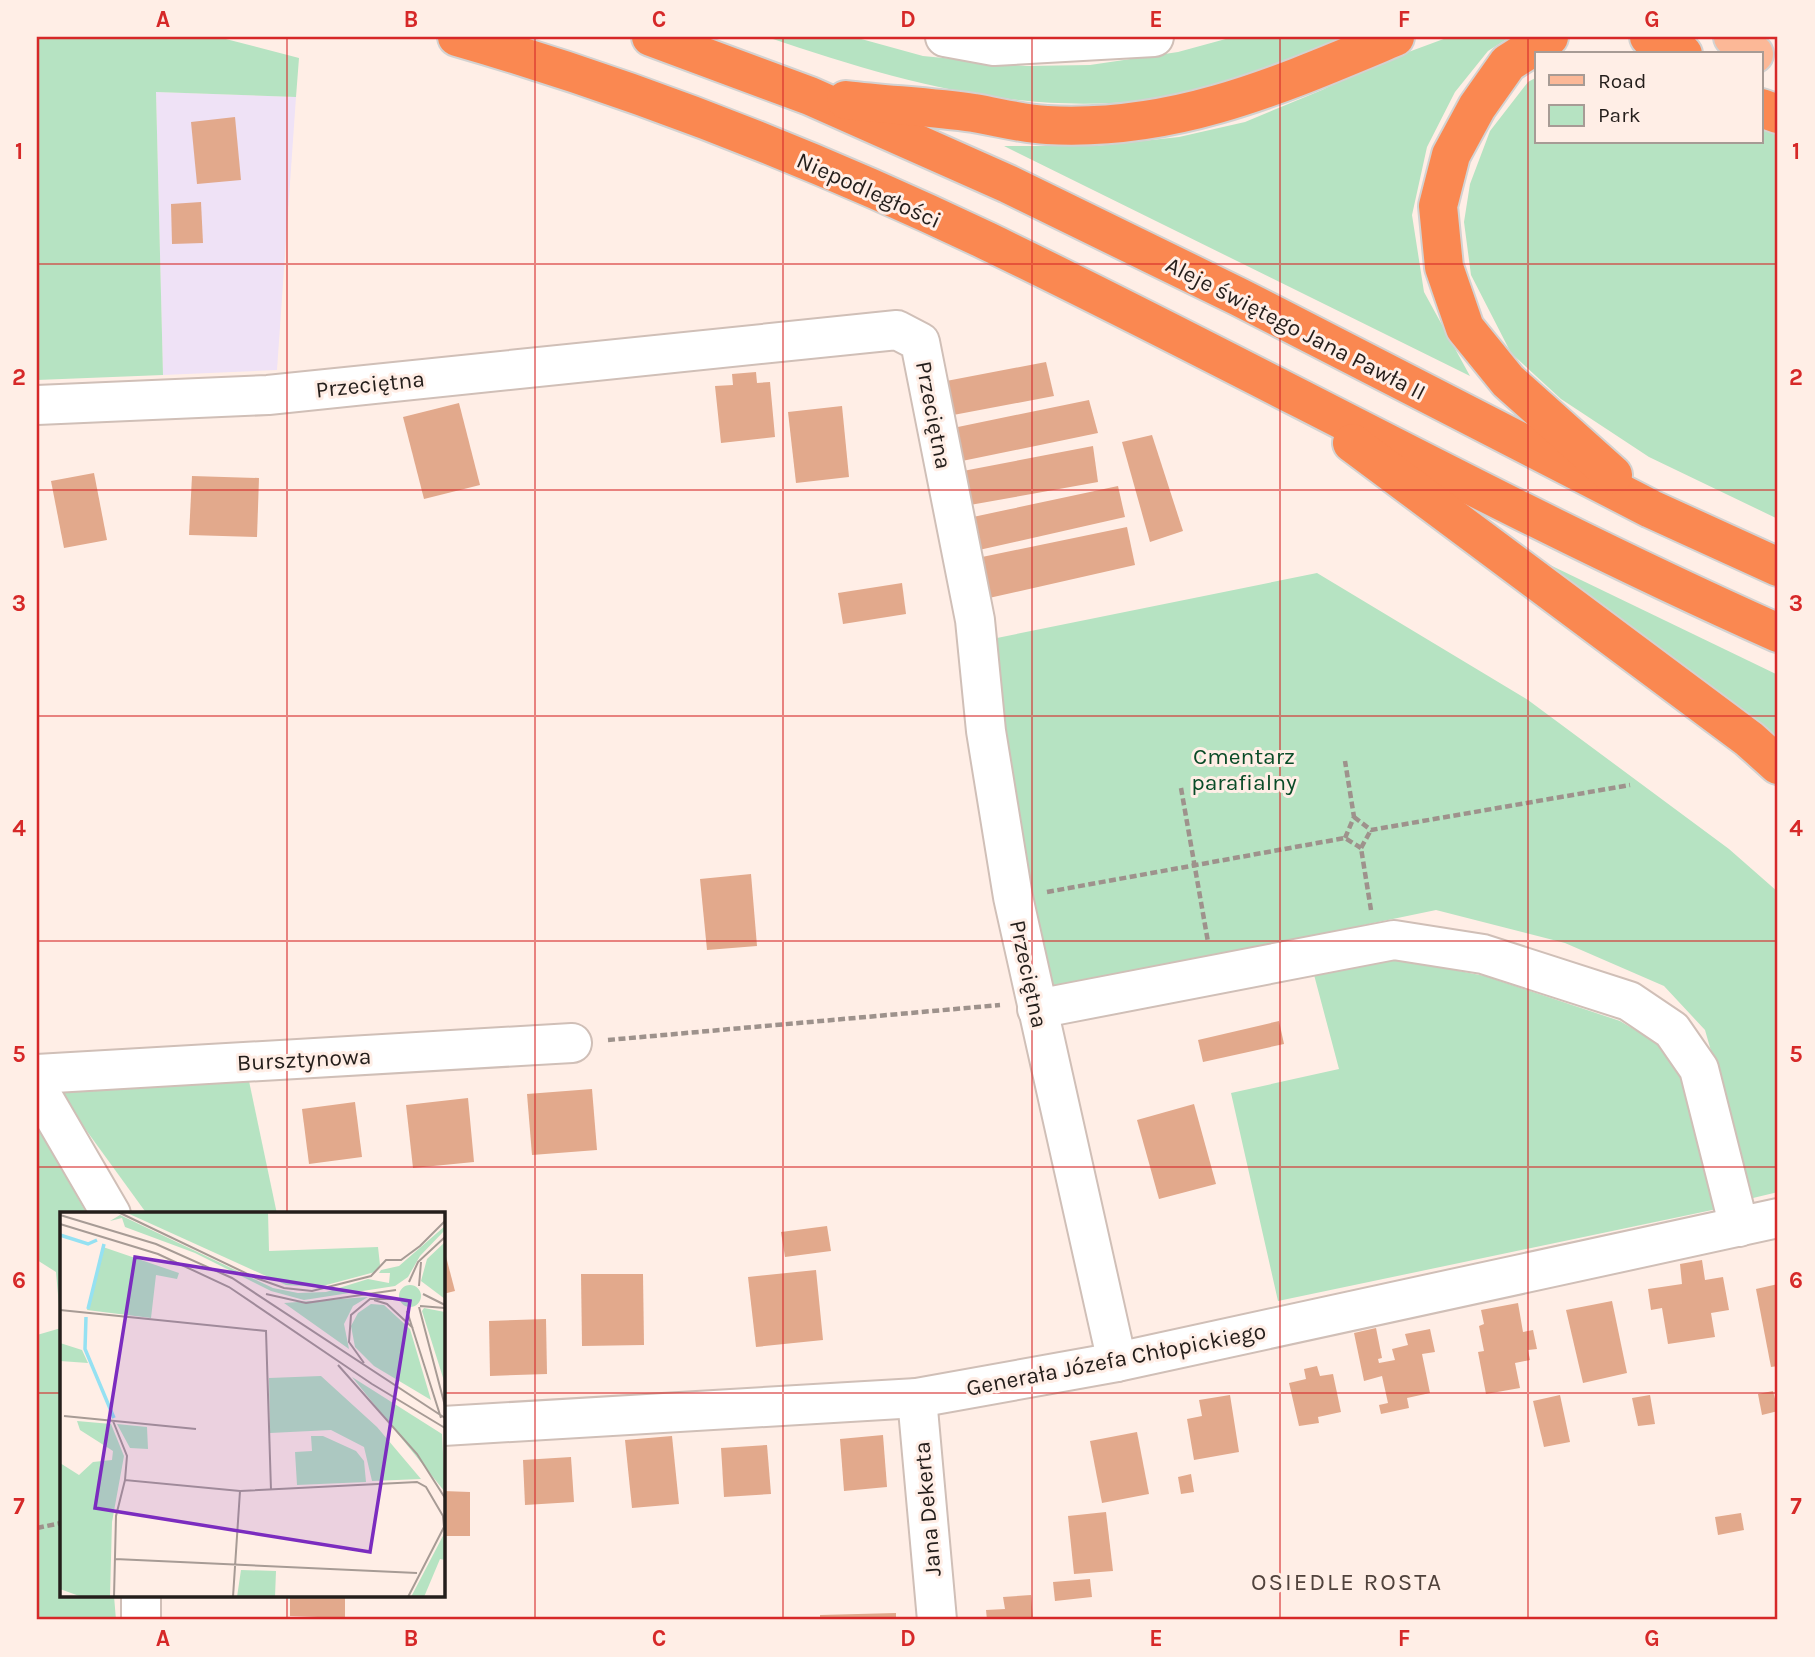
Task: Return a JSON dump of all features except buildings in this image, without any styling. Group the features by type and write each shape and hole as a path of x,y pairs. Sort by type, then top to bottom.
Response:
{"highway":[{"name":"Niepodległości","path":"457,37 639,95 821,167 984,240 1266,379"},
{"path":"651,37 810,96 972,113 1046,125 1145,121 1209,108 1256,94 1395,37"},
{"path":"1549,37 1508,63 1477,107 1451,155 1438,206 1444,267 1465,328 1508,380 1651,509"},
{"path":"1649,37 1680,52"},
{"name":"Aleje świętego Jana Pawła II","path":"810,96 1008,184 1227,291 1651,509 1778,567"},
{"path":"1266,379 1655,578 1778,632"},
{"path":"1266,379 1749,739 1778,765"}],"main road":[{"path":"1733,37 1752,52"}],"street":[{"path":"946,37 994,46 1154,37"},
{"name":"Przeciętna","path":"37,405 268,394 897,330 920,342 975,620 988,744 1013,897 1117,1362"},
{"path":"1037,1009 1394,940 1483,954 1629,1001 1672,1030 1699,1069 1739,1227"},
{"name":"Bursztynowa","path":"37,1074 572,1043"},
{"path":"37,1087 110,1212"},
{"name":"Generała Józefa Chłopickiego","path":"444,1426 917,1398 1117,1362 1778,1219"},
{"name":"Jana Dekerta","path":"917,1398 937,1620"},
{"path":"141,1598 141,1620"}],"path":[{"path":"1345,761 1354,817 1345,838"},
{"path":"1354,817 1371,830 1630,785"},
{"path":"1181,788 1210,950"},
{"path":"1371,830 1361,848 1371,911"},
{"path":"1045,892 1345,838 1361,848"},
{"path":"572,1043 1015,1004 1037,1009"},
{"path":"37,1528 60,1522"}],"shaded area":[{"path":"156,92 296,97 277,370 163,375"}],"green space":[{"path":"37,37 218,37 299,58 296,97 156,92 163,375 37,380"},
{"path":"767,37 854,37 923,56 1026,66 1090,65 1178,52 1233,37 1349,37 1256,74 1199,91 1143,100 1088,104 1033,102 926,84"},
{"path":"1449,37 1510,37 1488,51 1455,92 1427,147 1412,215 1424,292 1470,376 1004,146 1096,146 1179,137 1245,122 1376,64"},
{"path":"1535,78 1535,144 1762,144 1762,125 1778,132 1778,519 1649,457 1561,399 1511,353 1471,275 1464,222 1470,184 1490,131 1528,82"},
{"path":"1521,551 1778,675 1778,744"},
{"name":"Cmentarz parafialny","path":"1317,573 1528,700 1729,849 1778,892 1778,1192 1753,1198 1705,1030 1664,986 1565,943 1436,910 1047,991 987,640"},
{"path":"1392,958 1485,976 1620,1021 1662,1046 1682,1077 1717,1209 1278,1301 1231,1093 1339,1069 1313,971"},
{"path":"249,1081 277,1212 146,1212 57,1090"},
{"path":"37,1126 86,1212 60,1212 60,1317 56,1272 37,1260"},
{"path":"60,1328 60,1598 114,1598 116,1620 37,1620 37,1335"}],"district":[{"name":"OSIEDLE ROSTA","path":"1347,1582"}]}
